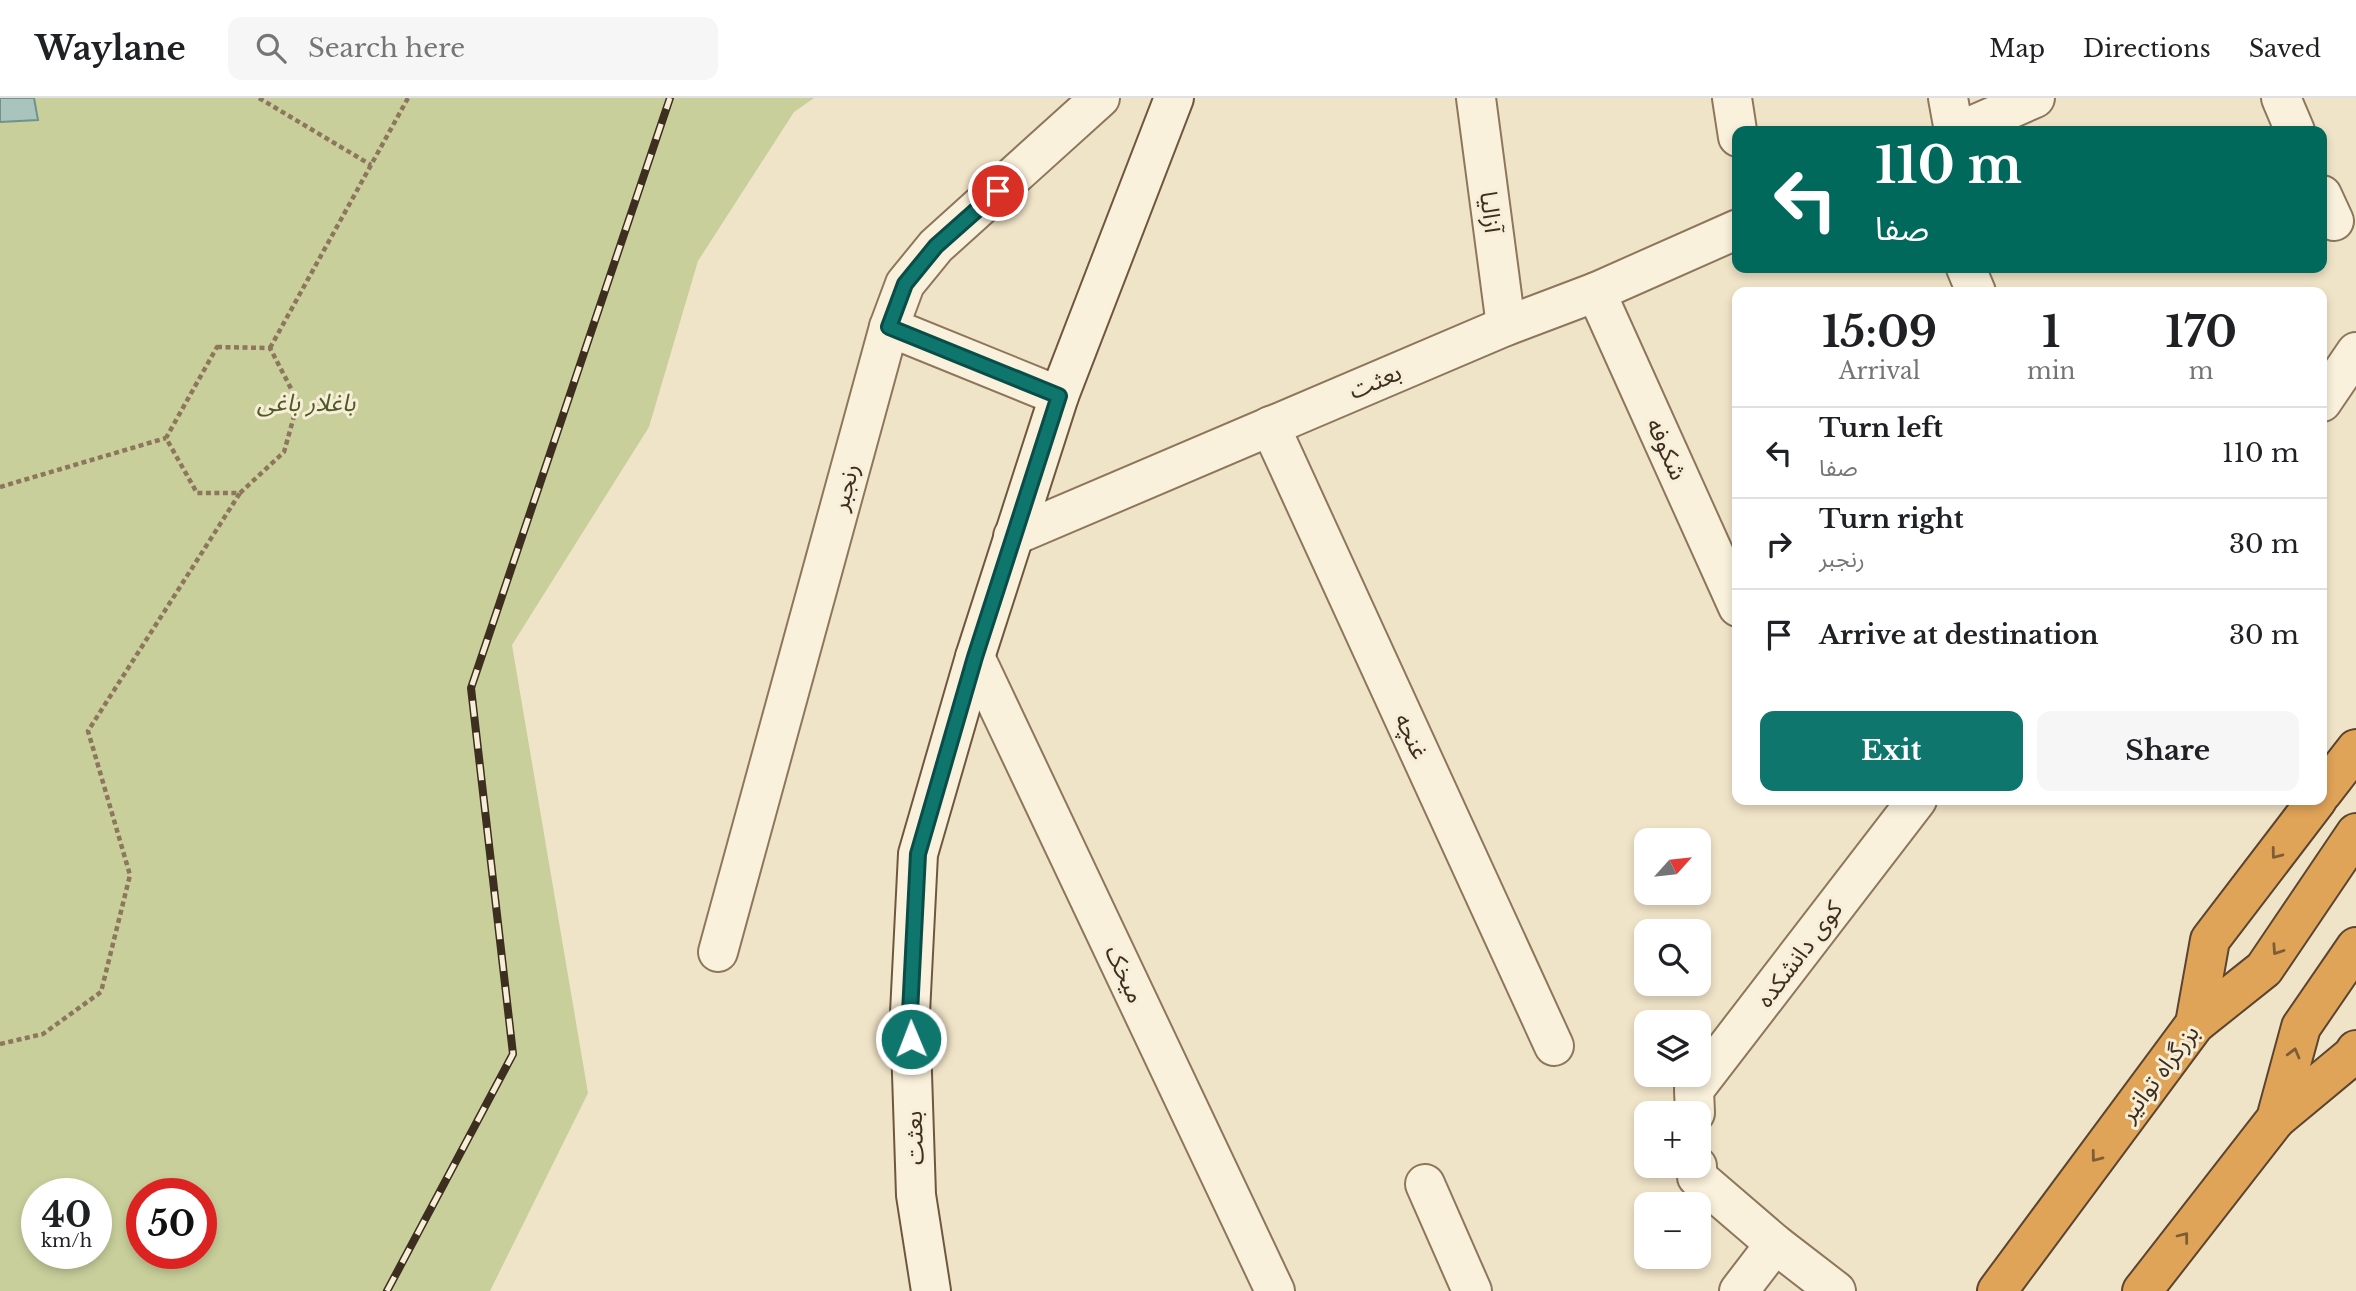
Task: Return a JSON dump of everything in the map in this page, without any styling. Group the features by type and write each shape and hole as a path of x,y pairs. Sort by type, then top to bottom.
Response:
{"highway":[{"path":"2327,787 2356,749"},
{"path":"2195,1024 2210,940 2314,805"},
{"name":"بزرگراه توانیر","path":"1997,1291 2195,1024 2264,969 2356,833"},
{"path":"2276,1119 2301,1027 2356,947"},
{"path":"2142,1291 2276,1119 2356,1050"}],"street":[{"name":"رنجبر","path":"718,952 889,327 905,284 936,246 1100,98"},
{"name":"بعثت","path":"931,1291 916,1195 911,1055 910,1013 918,854 975,657 1059,396 1174,98"},
{"name":"آزالیا","path":"1476,98 1506,326"},
{"path":"1732,98 1736,126"},
{"path":"1948,98 1953,126"},
{"path":"1971,126 2035,98"},
{"path":"2281,98 2293,126"},
{"name":"بعثت","path":"1013,536 1506,326 1596,292 1732,232"},
{"name":"شکوفه","path":"1596,292 1732,594"},
{"path":"889,327 1059,396"},
{"path":"2327,395 2356,352"},
{"name":"غنچه","path":"1270,426 1554,1046"},
{"name":"میخک","path":"975,657 1275,1291"},
{"name":"کوی دانشکده","path":"1694,1101 1694,1090 1913,805"},
{"path":"1698,1178 1836,1291"},
{"path":"1424,1184 1472,1291"},
{"path":"1740,1291 1776,1244"}],"path":[{"path":"259,98 371,165"},
{"path":"270,348 408,98"},
{"path":"0,486 166,438 218,347 270,348"},
{"path":"0,1044 43,1034 101,992 130,875 88,731 240,493 284,452 298,402 270,348"},
{"path":"166,438 197,493 240,493"}],"green space":[{"name":"باغلار باغی","path":"0,98 814,98 794,112 698,261 649,427 512,645 588,1093 490,1291 0,1291"}],"water":[{"path":"0,98 34,98 38,120 0,122"}],"railway":[{"path":"387,1291 513,1054 471,688 670,98"}],"route":[{"path":"911,1039 918,854 975,657 1059,396 889,327 905,284 936,246 998,191"}]}
